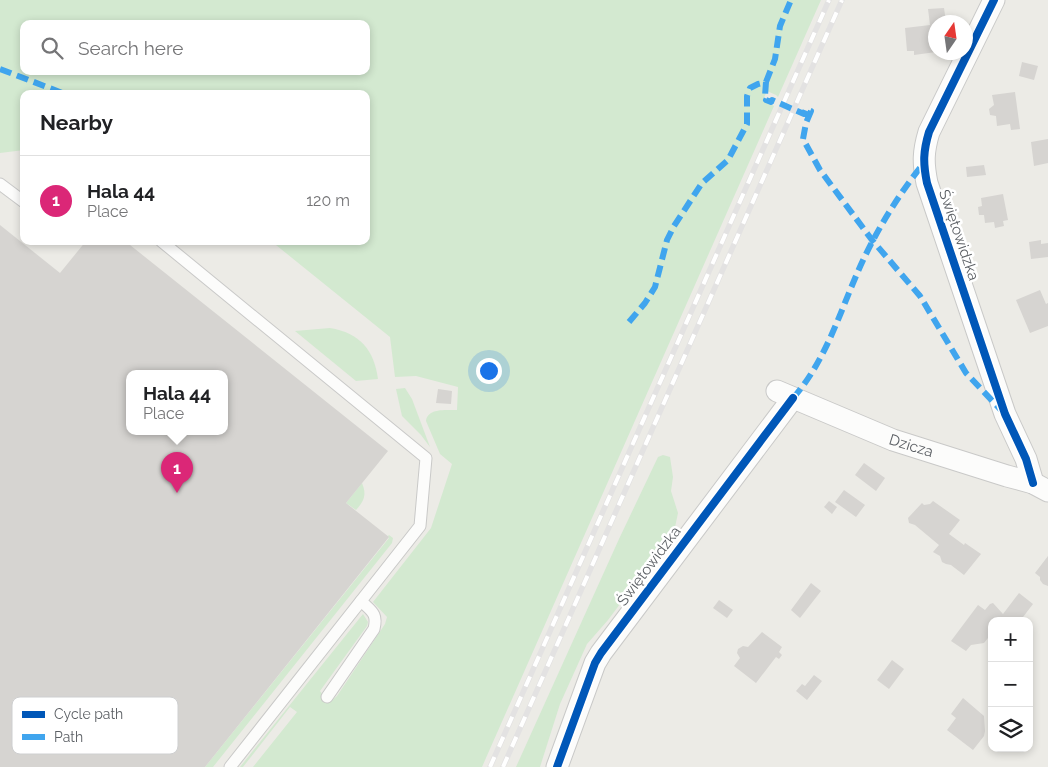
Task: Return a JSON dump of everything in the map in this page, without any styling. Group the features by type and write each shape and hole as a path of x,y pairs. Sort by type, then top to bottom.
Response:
{"street":[{"name":"Świętowidzka","path":"994,0 929,132 923,164 927,183 1005,414 1041,487"},
{"name":"Świętowidzka","path":"557,767 595,663 601,653 785,394"},
{"name":"Dzicza","path":"785,394 893,440 1041,487"}],"lane":[{"path":"0,184 20,199"},
{"path":"166,245 426,458 420,526 230,767"},
{"path":"327,697 374,629 376,621 374,613 361,601"}],"green space":[{"path":"0,0 821,0 778,97 767,91 763,100 774,106 482,767 253,767 297,712 290,707 243,767 240,767 363,614 368,622 367,626 320,691 329,703 337,696 385,624 387,617 373,602 431,528 452,464 440,454 426,421 427,417 433,412 457,410 458,387 416,376 395,377 390,337 276,245 370,245 370,90 20,90 20,150 0,153"},
{"path":"330,328 350,334 364,344 373,360 378,379 356,381 295,331"},
{"path":"405,388 412,399 430,447 402,416 396,389"},
{"path":"663,455 670,457 673,477 671,491 678,513 674,532 608,620 587,644 560,704 540,767 516,767 619,539 658,457"},
{"path":"362,483 364,498 356,510 346,503"},
{"path":"389,535 393,538 392,543 213,767 205,767 389,538"}],"building":[{"path":"944,8 945,15 929,15 928,9"},
{"path":"928,25 928,53 914,55 914,51 907,51 905,28"},
{"path":"1022,62 1038,66 1034,80 1019,76"},
{"path":"1015,92 1020,129 1011,130 1010,124 997,126 996,116 990,115 989,109 994,105 992,95"},
{"path":"1048,139 1048,163 1034,166 1031,142"},
{"path":"984,165 986,175 967,177 966,167"},
{"path":"1003,194 1008,220 1003,221 1004,226 995,228 994,222 985,223 984,215 979,215 978,207 982,206 981,198"},
{"path":"0,225 20,241 20,245 25,245 60,273 83,245 130,245 388,451 346,503 389,537 205,767 0,767"},
{"path":"1041,240 1041,244 1048,243 1048,257 1031,259 1029,242"},
{"path":"1040,290 1046,304 1048,303 1048,326 1030,333 1016,300"},
{"path":"438,389 452,391 451,404 436,403"},
{"path":"864,463 885,478 876,491 855,475"},
{"path":"844,490 865,505 856,517 835,502"},
{"path":"829,501 837,507 832,514 824,507"},
{"path":"933,501 960,520 949,534 981,554 964,575 951,565 942,562 940,556 933,552 939,545 915,525 909,523 908,518 922,503 924,505 930,504"},
{"path":"1048,556 1048,586 1043,584 1040,577 1035,573"},
{"path":"811,583 821,591 800,618 791,610"},
{"path":"1019,593 1033,604 1023,617 988,617 988,638 984,643 971,645 966,651 951,641 978,605 985,610 993,603 1003,614"},
{"path":"719,600 733,610 727,618 713,608"},
{"path":"762,632 782,647 779,652 782,655 779,659 776,657 756,683 734,666 740,658 737,653 738,649 743,646 748,647"},
{"path":"892,660 904,669 889,689 877,680"},
{"path":"814,675 822,681 807,700 796,691 802,684 805,686"},
{"path":"963,698 984,716 984,736 973,750 947,730 956,718 951,714"}],"railway":[{"path":"490,767 829,0"},
{"path":"503,767 842,0"}],"marked path":[{"path":"766,82 775,59 780,26 791,0"},
{"path":"0,69 55,90"},
{"path":"629,322 645,303 655,287 667,240 674,226 702,183 728,160 747,124 747,96 750,88 766,82 766,100 771,102 772,100 804,114 806,109 811,111 806,123 803,139 820,170 872,240 920,296 966,373 1001,410"},
{"path":"793,398 822,355 863,261 878,232 894,204 923,164"}],"cycle path":[{"path":"994,0 929,132 924,158 927,183 1005,414 1026,459 1033,483"},
{"path":"557,767 595,663 601,653 793,398"}],"place":[{"name":"Hala 44","path":"177,493"}]}
